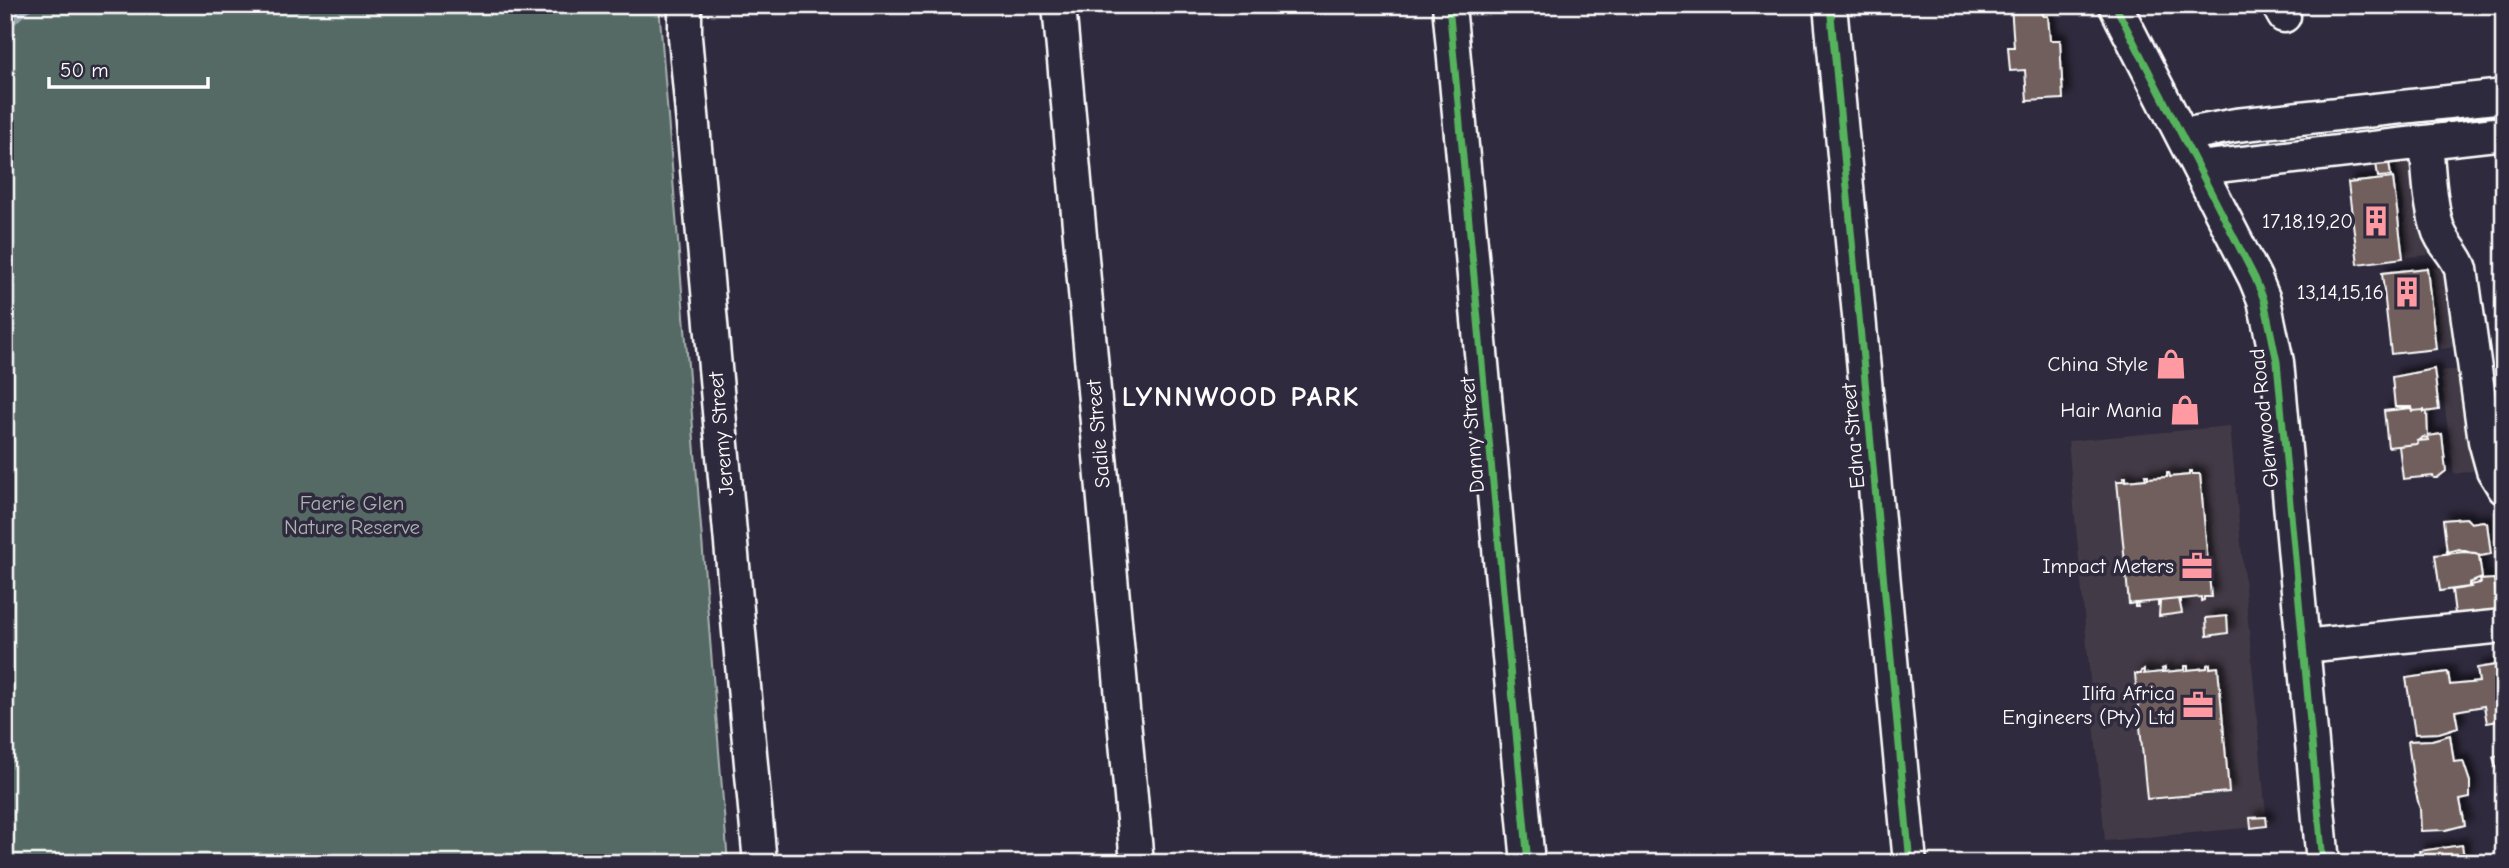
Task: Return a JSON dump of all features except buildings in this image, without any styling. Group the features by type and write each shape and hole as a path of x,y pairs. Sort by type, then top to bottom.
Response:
{"street":[{"name":"Jeremy Street","path":"685,5 685,37 760,863"},
{"name":"Sadie Street","path":"1059,5 1137,863"},
{"name":"Danny Street","path":"1449,5 1528,863"},
{"name":"Edna Street","path":"1830,5 1910,863"},
{"name":"Glenwood Road","path":"2115,5 2264,300 2277,362 2323,863"},
{"path":"2183,135 2235,125 2504,96"},
{"path":"2199,168 2504,133"},
{"path":"2426,143 2436,225 2461,269 2486,442 2493,470 2504,488"},
{"path":"2303,646 2504,626"}],"shaded area":[{"path":"2417,158 2428,255 2407,257 2395,161"},
{"path":"2453,265 2462,346 2441,349 2432,268"},
{"path":"2466,369 2478,470 2454,474 2440,371"},
{"path":"2230,426 2267,826 2105,841 2068,441"},
{"path":"2500,513 2504,513 2504,615 2494,550 2493,520"}],"green space":[{"name":"Faerie Glen Nature Reserve","path":"5,5 659,5 728,863 5,863"}],"waterway":[{"path":"5,29 31,5"}],"cycle path":[{"path":"1449,5 1528,863"},
{"path":"1830,5 1910,863"},
{"path":"2115,5 2264,300 2277,362 2323,863"}],"place":[{"name":"17,18,19,20","path":"2376,221"},
{"name":"13,14,15,16","path":"2407,292"},
{"name":"China Style","path":"2171,364"},
{"name":"Hair Mania","path":"2185,410"},
{"name":"Impact Meters","path":"2197,566"},
{"name":"Ilifa Africa Engineers (Pty) Ltd","path":"2198,705"}],"district":[{"name":"LYNNWOOD PARK","path":"1241,397"}]}
